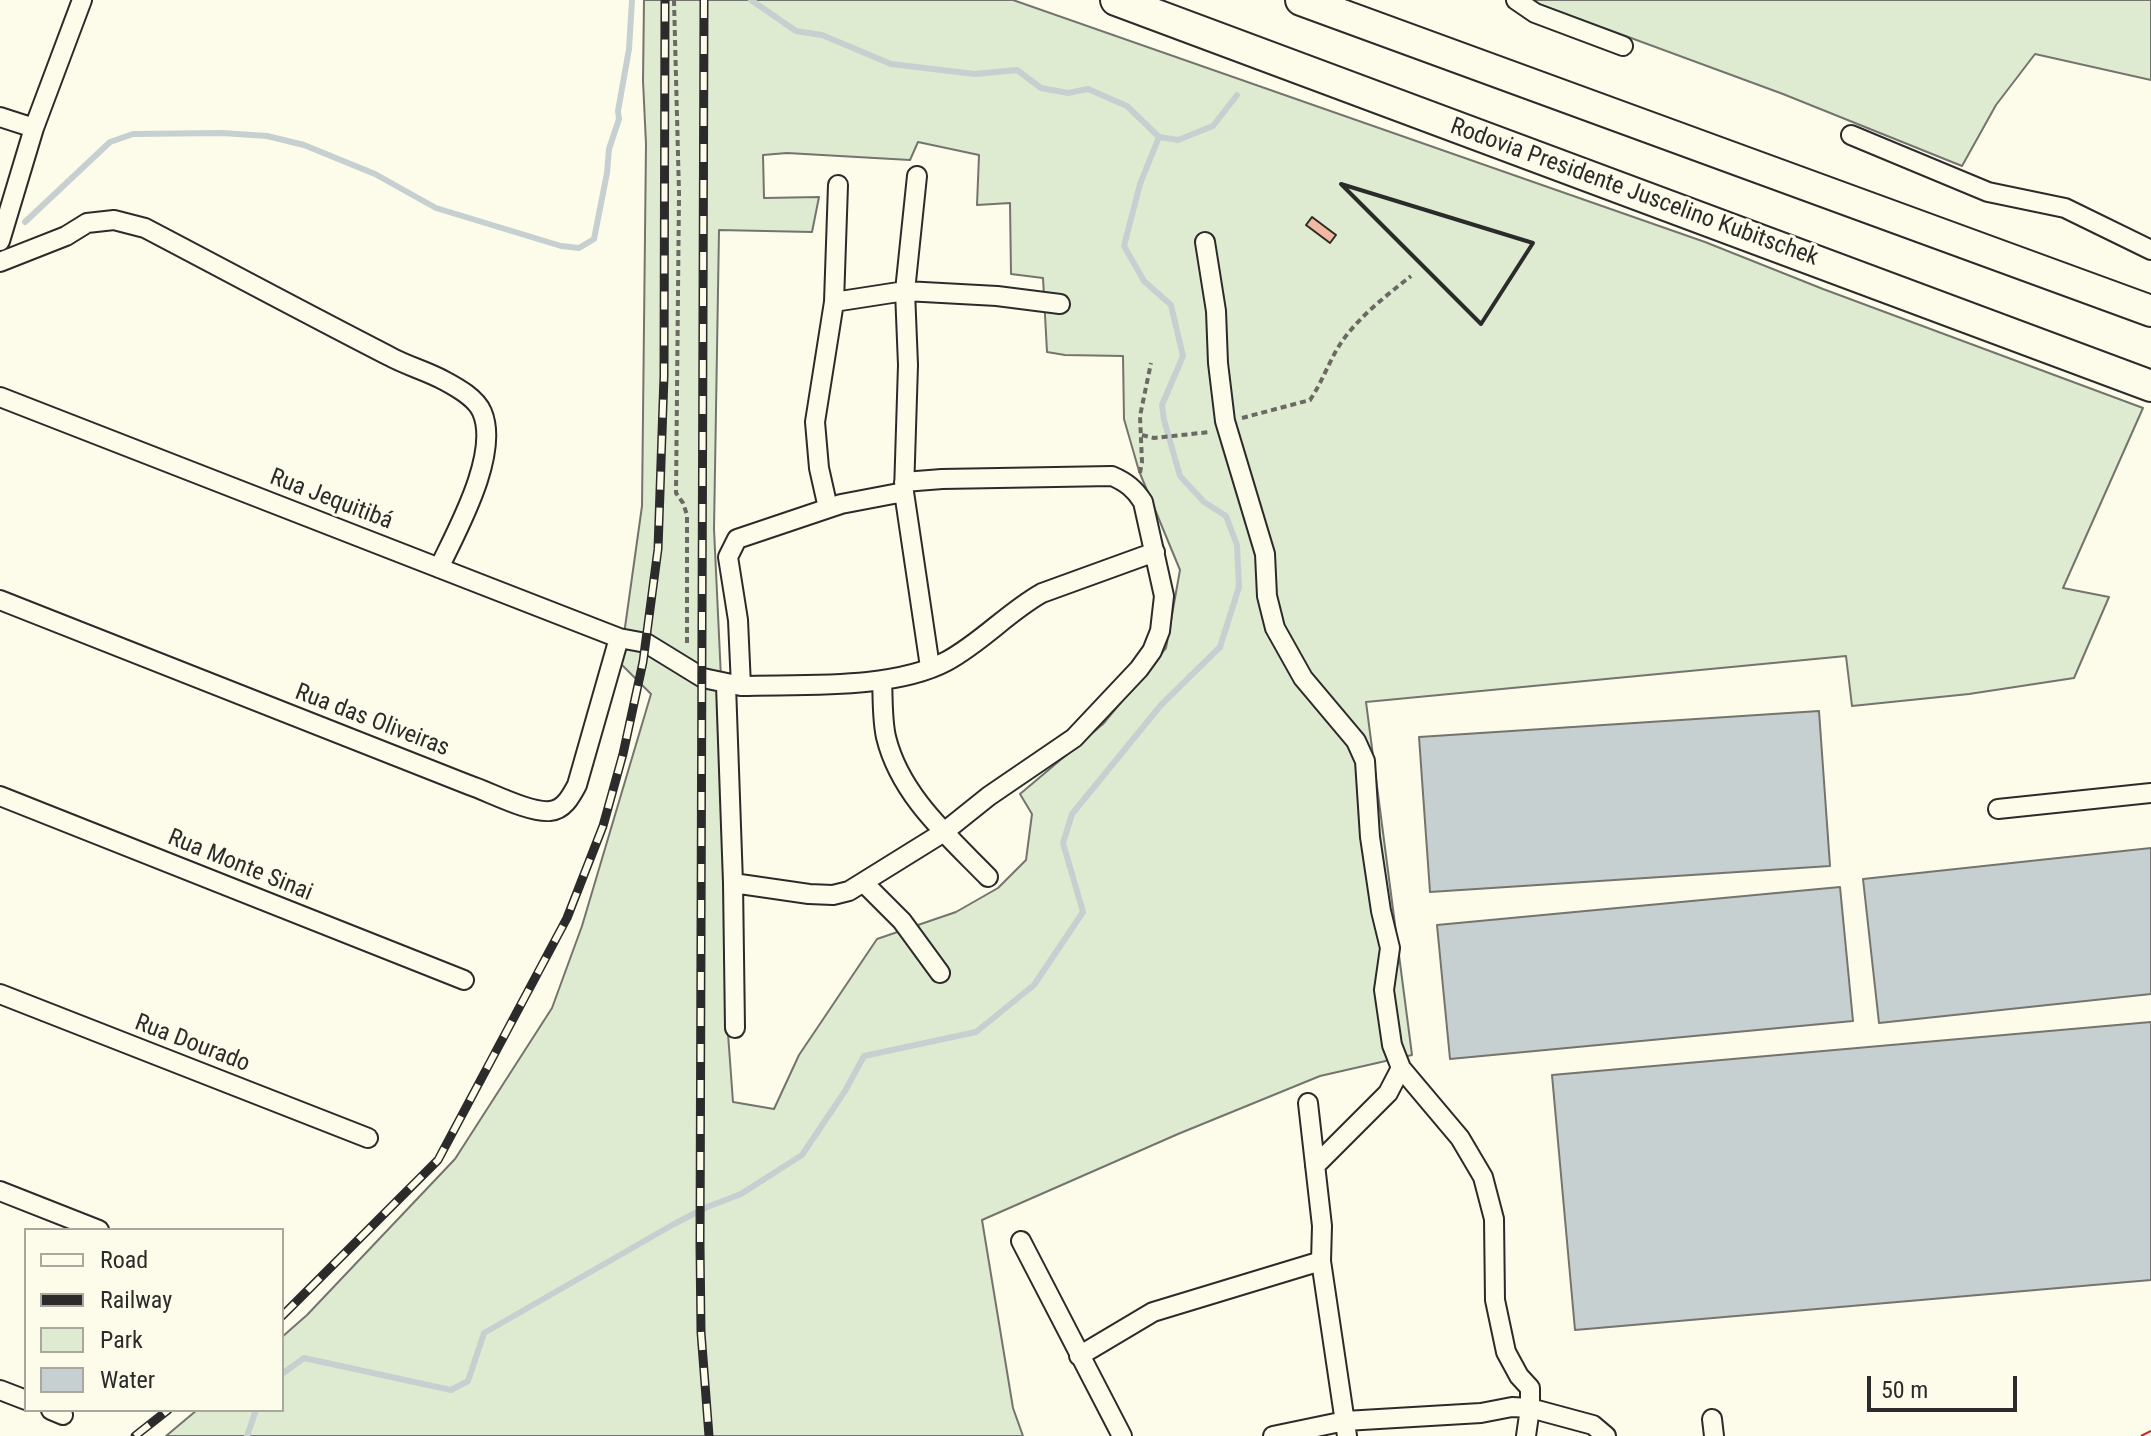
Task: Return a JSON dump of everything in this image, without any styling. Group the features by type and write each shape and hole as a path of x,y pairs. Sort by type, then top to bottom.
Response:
{"highway":[{"name":"Rodovia Presidente Juscelino Kubitschek","path":"1116,0 2151,386"},
{"path":"1301,0 2151,311"}],"street":[{"path":"0,241 34,128 82,0"},
{"path":"1516,0 1535,13 1623,46"},
{"path":"0,117 34,128"},
{"path":"1851,135 1988,192 2065,208 2151,250"},
{"path":"917,176 905,291 908,365 904,487 930,667"},
{"path":"828,508 819,468 815,422 834,302 838,185"},
{"path":"0,262 66,236 87,223 114,220 145,228 471,397 482,412 485,432 483,461 473,495 439,568"},
{"path":"1205,242 1216,311 1225,421 1265,554 1267,596 1275,628 1303,678 1356,741 1365,761 1372,852 1390,948 1384,990 1392,1045 1401,1068 1460,1138 1483,1177 1494,1219 1495,1300 1506,1352 1519,1376 1530,1388 1526,1436"},
{"path":"834,302 905,291 997,296 1060,304"},
{"name":"Rua Jequitibá","path":"0,397 619,638 646,643 686,668"},
{"path":"733,883 833,895 864,883 944,832 989,796 1074,738 1139,669 1152,651 1160,631 1164,596 1143,502 1136,491 1112,476 956,478 904,487 828,508 737,539 728,557 738,620 734,686 733,883 735,1028"},
{"path":"686,668 703,678 734,686 882,680 945,662 1025,602 1042,593 1155,552"},
{"name":"Rua das Oliveiras","path":"0,600 469,785 531,808 551,811 567,802 577,785 619,638"},
{"path":"882,680 885,734 895,766 913,797 988,877"},
{"path":"1998,809 2151,793"},
{"name":"Rua Monte Sinai","path":"0,796 464,980"},
{"path":"864,883 902,921 940,973"},
{"name":"Rua Dourado","path":"0,994 368,1138"},
{"path":"1315,1166 1388,1093 1401,1068"},
{"path":"1308,1103 1322,1226 1321,1261 1346,1428"},
{"path":"0,1191 94,1228"},
{"path":"1021,1241 1122,1436"},
{"path":"1079,1356 1153,1312 1321,1261"},
{"path":"0,1390 24,1399"},
{"path":"1273,1436 1530,1408 1593,1425 1606,1436"}],"path":[{"path":"674,0 679,193 676,493 687,515 686,668"},
{"path":"1142,435 1154,438 1218,430 1225,421 1310,400 1342,341 1368,312 1411,276"},
{"path":"1136,491 1142,462 1140,416 1151,363"}],"green space":[{"path":"644,0 1013,0 1705,242 2143,408 2063,588 2109,597 2074,678 1969,694 1852,706 1846,656 1366,702 1412,1055 1320,1076 982,1220 1013,1408 1023,1436 166,1436 195,1412 284,1412 284,1335 307,1315 455,1159 552,1008 582,926 651,694 620,663 642,506 646,144","holes":["918,142 979,155 977,205 1010,203 1011,274 1043,278 1047,352 1123,356 1124,419 1139,471 1180,570 1166,648 1103,724 1020,794 1032,814 1026,860 998,888 956,912 877,939 799,1055 774,1109 733,1102 727,1020 725,763 714,529 719,230 812,232 819,197 764,198 763,155 787,153 910,160"]},
{"path":"1528,0 2151,0 2151,80 2035,54 1996,105 1962,166 1783,94"}],"water":[{"path":"1819,711 1830,866 1430,892 1419,737"},
{"path":"2151,848 2151,994 1879,1023 1863,879"},
{"path":"1840,887 1853,1021 1450,1059 1437,925"},
{"path":"2151,1022 2151,1280 1575,1330 1552,1075"}],"building":[{"path":"1312,217 1336,235 1330,243 1306,225"}],"waterway":[{"path":"25,222 110,142 133,134 222,133 267,136 304,145 375,174 436,208 561,246 579,248 594,239 609,149 619,119 632,0"},
{"path":"751,0 796,31 822,35 891,64 975,74 1017,70 1041,88 1068,93 1088,89 1127,106 1159,137 1178,140 1213,126 1237,95"},
{"path":"284,1373 304,1358 451,1390 468,1381 484,1333 674,1224 741,1194 802,1155 845,1091 864,1056 976,1032 1034,985 1083,912 1063,843 1072,814 1161,705 1220,647 1239,587 1237,545 1226,516 1204,502 1180,476 1164,420 1162,405 1183,356 1171,305 1144,281 1124,246 1140,184 1159,137"},
{"path":"247,1436 255,1412"}],"railway":[{"path":"284,1314 438,1160 567,918 603,826 643,662 658,549 664,376 665,0"},
{"path":"704,0 700,1245 701,1332 709,1436"},
{"path":"135,1436 165,1412"}],"wall":[{"path":"1341,184 1533,243 1481,324 1341,184"}],"power":[{"path":"2141,1436 2151,1431"}]}
